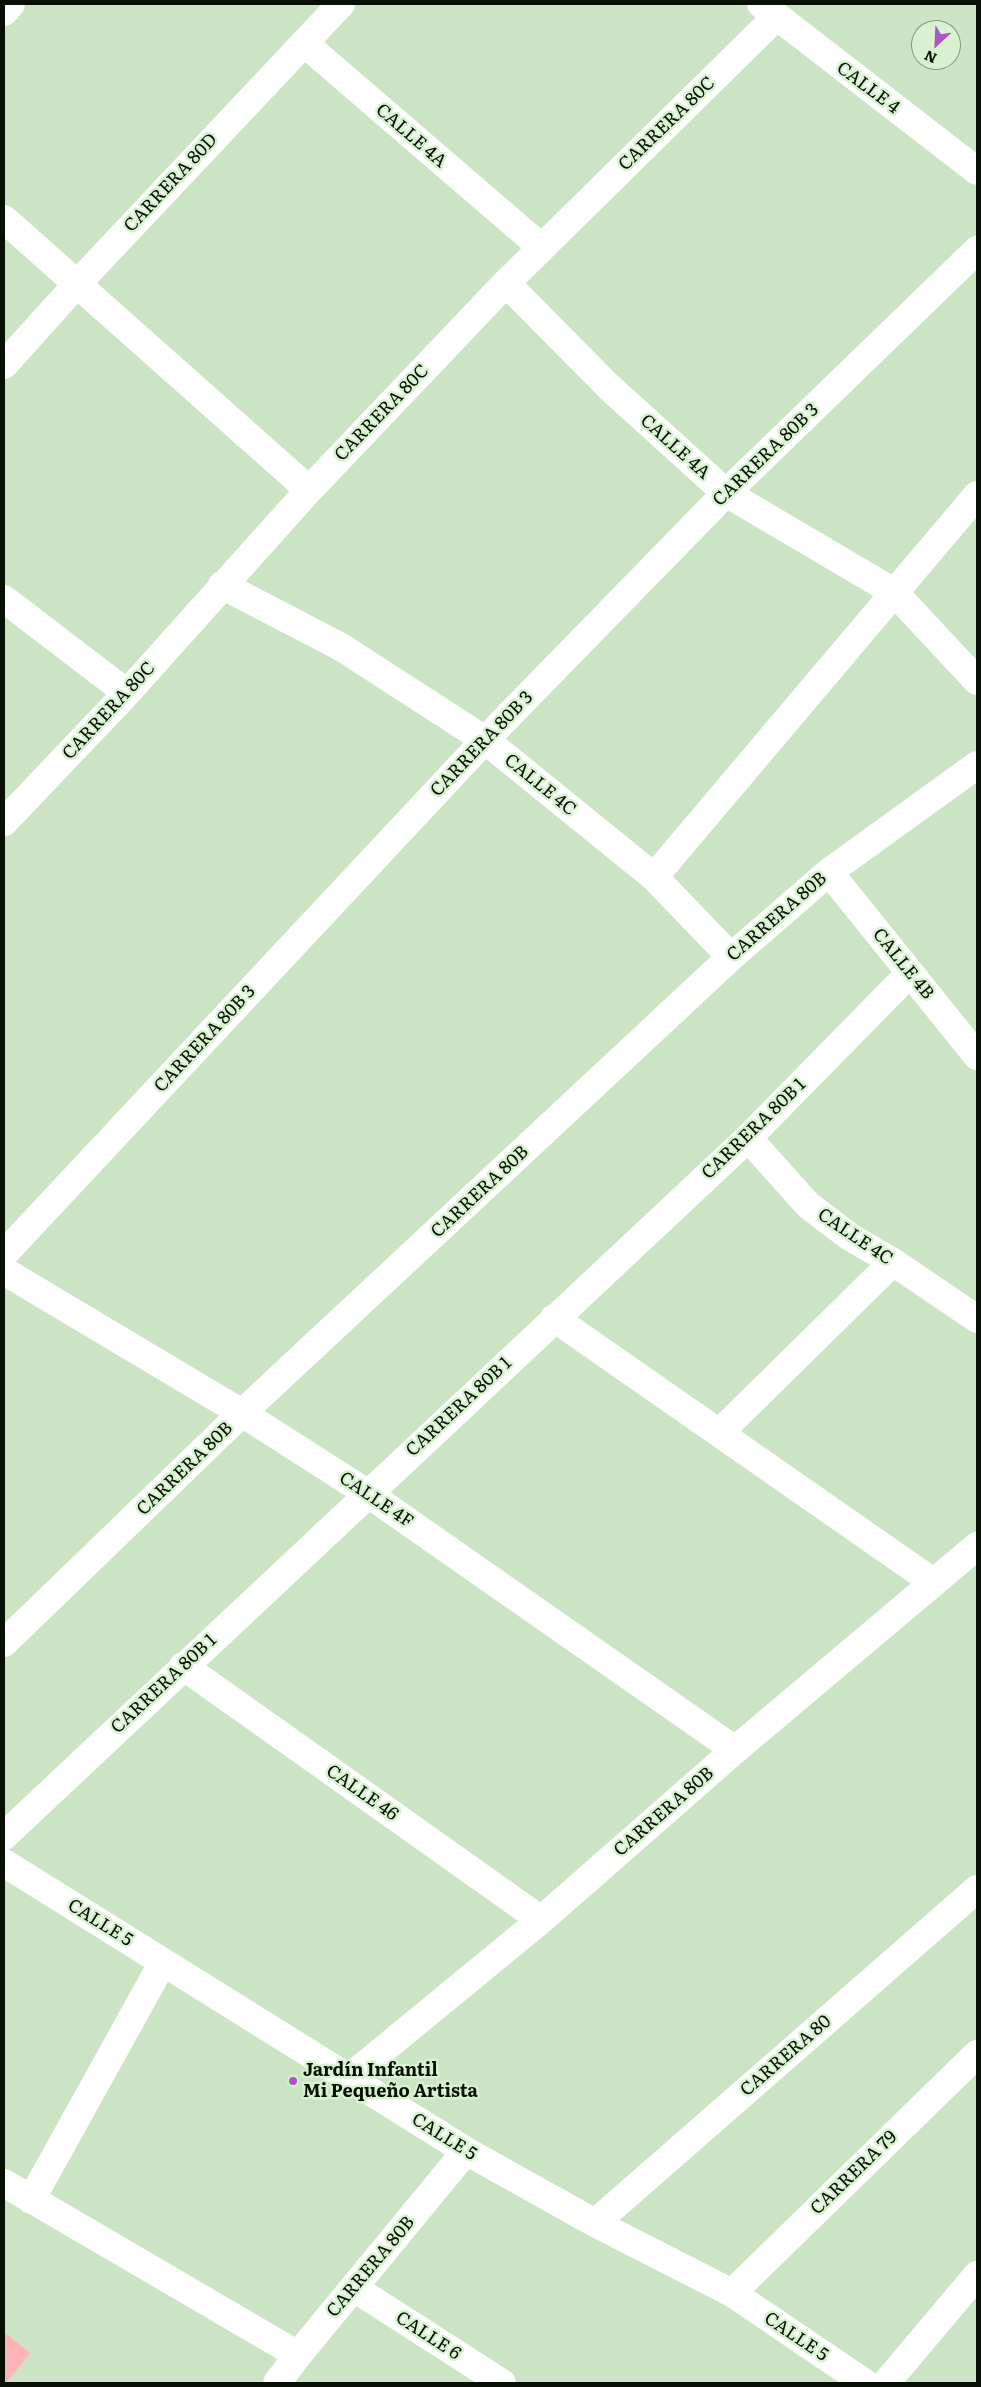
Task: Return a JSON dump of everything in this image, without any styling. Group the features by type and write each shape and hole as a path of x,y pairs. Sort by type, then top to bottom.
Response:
{"street":[{"path":"4,12 11,4"},
{"name":"CARRERA 80D","path":"4,365 77,284 341,4"},
{"name":"CALLE 4","path":"768,11 977,171"},
{"name":"CARRERA 80C","path":"4,822 127,694 308,490 768,11"},
{"name":"CALLE 4A","path":"304,43 541,248"},
{"path":"4,219 308,490"},
{"name":"CARRERA 80B 3","path":"4,1254 485,740 726,494 977,250"},
{"name":"CALLE 4A","path":"506,283 609,387 726,494 894,592 977,681"},
{"path":"654,877 977,495"},
{"name":"CALLE 4C","path":"222,585 341,647 485,740 654,877 731,957"},
{"path":"4,599 127,694"},
{"name":"CARRERA 80B","path":"4,1643 242,1413 731,957 829,872 977,765"},
{"name":"CALLE 4B","path":"829,872 977,1056"},
{"name":"CARRERA 80B 1","path":"4,1836 367,1493 748,1138 910,973"},
{"name":"CALLE 4C","path":"748,1138 808,1205 850,1237 893,1262 977,1319"},
{"path":"719,1433 893,1262"},
{"name":"CALLE 4F","path":"4,1272 242,1413 367,1493 735,1750"},
{"path":"554,1318 933,1582"},
{"name":"CARRERA 80B","path":"350,2077 541,1920 735,1750 977,1546"},
{"name":"CALLE 46","path":"183,1666 541,1920"},
{"name":"CALLE 5","path":"4,1863 466,2151 595,2223 732,2293 865,2383"},
{"name":"CARRERA 80","path":"595,2223 977,1888"},
{"path":"31,2200 163,1962"},
{"name":"CARRERA 79","path":"732,2293 977,2054"},
{"name":"CARRERA 80B","path":"277,2383 466,2151"},
{"path":"4,2183 298,2355"},
{"path":"886,2383 977,2275"},
{"name":"CALLE 6","path":"354,2288 502,2383"}],"shaded area":[{"path":"4,2332 30,2353 6,2383 4,2383"}],"place":[{"name":"Jardín Infantil Mi Pequeño Artista","path":"293,2081"}]}
